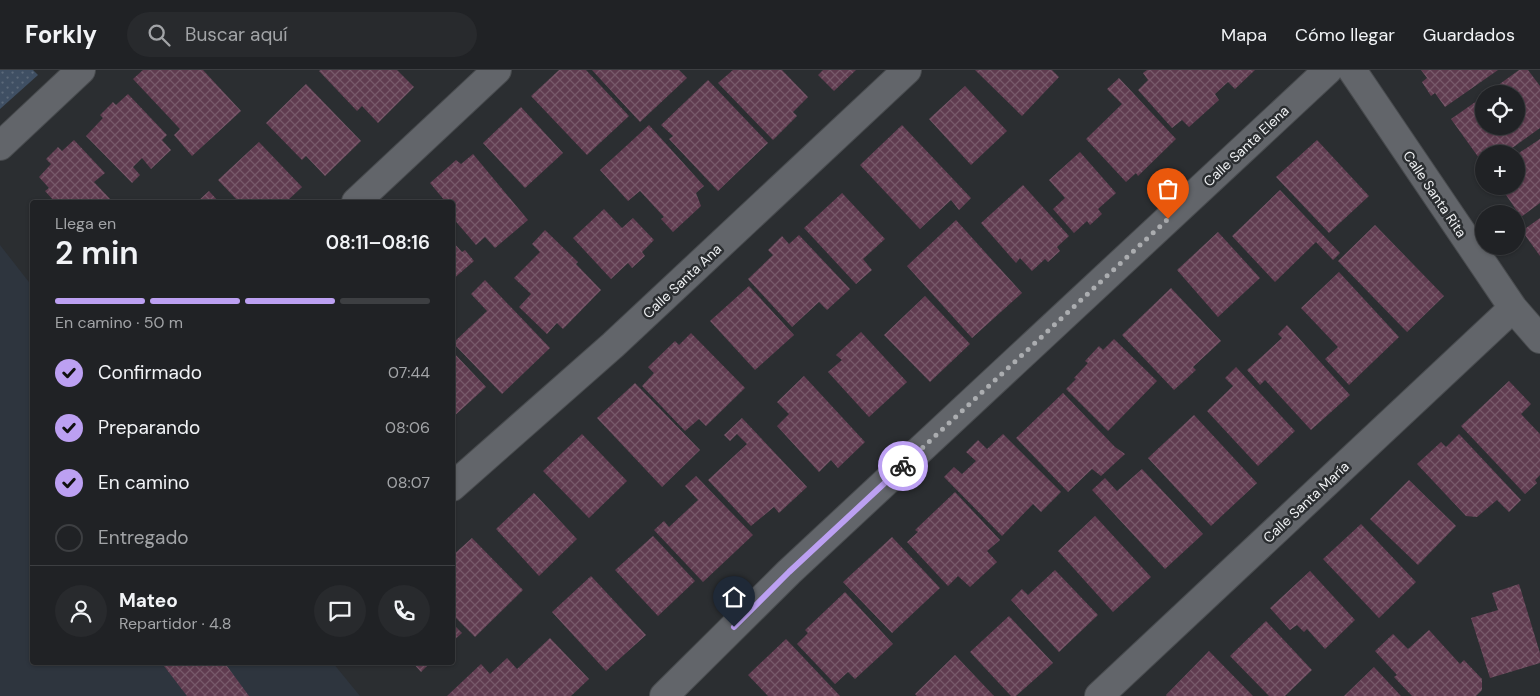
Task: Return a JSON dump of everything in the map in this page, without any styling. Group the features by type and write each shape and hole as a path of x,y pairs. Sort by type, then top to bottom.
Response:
{"street":[{"path":"0,146 81,70"},
{"path":"358,200 497,70"},
{"name":"Calle Santa Ana","path":"455,484 613,345 906,70"},
{"name":"Calle Santa Elena","path":"664,696 796,565 1328,70"},
{"name":"Calle Santa Rita","path":"1352,70 1513,308 1540,339"},
{"name":"Calle Santa María","path":"1098,696 1513,308"}],"shaded area":[{"path":"0,70 33,70 38,75 0,109"},
{"path":"0,245 30,283 30,665 335,665 360,696 0,696"}],"building":[{"path":"143,70 203,70 241,111 192,156 174,135 180,129 133,79"},
{"path":"397,70 414,87 378,123 362,106 357,111 319,71"},
{"path":"559,70 586,70 629,116 587,155 531,96"},
{"path":"592,70 679,70 687,78 640,122"},
{"path":"733,70 782,70 808,97 793,112 797,116 773,140 718,83"},
{"path":"823,70 856,70 834,91 818,75"},
{"path":"975,70 1052,70 1059,77 1022,116"},
{"path":"1147,70 1255,70 1235,89 1228,82 1215,94 1219,100 1189,127 1182,120 1172,128 1138,90 1148,80 1143,73"},
{"path":"1421,70 1498,70 1445,107 1435,93 1431,96 1422,82 1427,78"},
{"path":"1519,70 1528,70 1540,86 1540,128 1516,145 1475,145 1475,152 1451,119 1475,102 1475,135 1525,135 1525,85 1498,85"},
{"path":"1119,78 1176,139 1138,176 1136,173 1126,182 1086,139 1122,104 1107,89"},
{"path":"708,80 768,143 718,191 669,139 673,136 661,125"},
{"path":"306,84 361,141 325,176 306,156 302,160 266,123"},
{"path":"965,86 1007,131 971,165 929,119"},
{"path":"128,94 167,135 162,140 171,150 151,169 142,158 133,167 140,175 132,183 86,136 103,118 100,115 113,102 116,105"},
{"path":"521,107 563,153 525,188 483,143"},
{"path":"649,125 704,186 696,193 701,206 673,232 661,219 664,217 640,191 628,201 600,170"},
{"path":"902,125 971,198 959,210 951,200 920,229 860,165"},
{"path":"1540,139 1540,203 1525,214 1525,205 1513,205 1506,195 1525,195 1525,149"},
{"path":"74,140 105,173 94,182 111,200 53,200 45,191 49,188 39,177 51,164 46,159 58,147 62,151"},
{"path":"1317,140 1369,196 1329,233 1276,177"},
{"path":"259,142 302,187 288,200 237,200 218,180"},
{"path":"1080,152 1116,193 1098,209 1102,214 1090,225 1087,221 1074,233 1053,209 1065,198 1049,180"},
{"path":"473,154 528,220 495,248 485,237 476,245 455,220 455,200 444,200 430,183 456,160 461,164"},
{"path":"1023,185 1069,236 1057,247 1060,251 1048,262 1045,259 1032,271 1020,258 1016,263 981,223"},
{"path":"1280,190 1340,253 1333,260 1316,242 1275,282 1232,236"},
{"path":"209,191 217,200 199,200"},
{"path":"842,193 885,239 863,259 872,270 856,284 804,228"},
{"path":"604,209 622,228 633,218 654,240 642,252 645,256 632,268 628,263 611,279 573,238"},
{"path":"1540,218 1540,256 1525,235 1525,229"},
{"path":"956,220 1022,293 972,338 907,266"},
{"path":"1375,225 1444,296 1407,332 1338,261"},
{"path":"545,230 578,262 576,264 601,290 563,329 557,323 547,334 519,307 531,294 514,278 540,252 532,244"},
{"path":"1218,232 1260,278 1218,317 1177,270"},
{"path":"799,235 850,289 827,310 819,302 792,327 748,279 773,255 768,250 782,236 789,244"},
{"path":"455,244 462,252 465,250 474,261 455,277"},
{"path":"1339,272 1399,337 1349,385 1325,359 1338,347 1301,308"},
{"path":"485,280 550,348 502,394 455,345 455,341 487,311 471,294"},
{"path":"749,286 794,335 755,370 710,321"},
{"path":"1171,288 1221,341 1193,367 1196,370 1174,390 1122,335"},
{"path":"925,296 970,344 930,382 884,335"},
{"path":"1287,325 1350,395 1311,430 1265,380 1260,385 1247,370 1282,338 1278,334"},
{"path":"861,332 907,382 869,417 828,372 842,360 836,355"},
{"path":"691,333 745,388 706,426 699,419 685,431 642,386 654,373 648,367 675,341 679,345"},
{"path":"1114,339 1157,381 1108,431 1066,389 1088,363 1085,361 1099,346 1103,350"},
{"path":"455,354 486,387 455,415"},
{"path":"1236,367 1295,431 1258,466 1207,411 1233,386 1225,378"},
{"path":"804,376 865,442 838,468 831,460 819,472 777,426 789,414 777,402"},
{"path":"1509,381 1531,404 1521,414 1540,434 1540,475 1535,480 1537,483 1525,494 1461,426"},
{"path":"635,383 700,450 662,487 597,418"},
{"path":"1063,393 1115,447 1125,454 1101,476 1092,469 1068,492 1016,438"},
{"path":"1194,415 1257,483 1211,526 1148,458"},
{"path":"742,418 807,487 779,513 774,507 751,526 708,480 747,444 737,434 730,441 724,435"},
{"path":"582,434 627,481 589,518 543,471"},
{"path":"1003,434 1061,492 1041,512 1033,504 1002,536 944,477 954,467 962,474 976,461 966,452 978,440 987,449"},
{"path":"1459,434 1521,500 1509,512 1497,500 1477,517 1466,516 1417,464 1441,442 1446,447"},
{"path":"1142,469 1203,534 1165,569 1092,490 1105,478 1117,491"},
{"path":"696,476 753,535 703,582 654,530 664,521 669,527 698,500 685,486"},
{"path":"1409,480 1456,526 1418,565 1370,519"},
{"path":"955,492 1000,540 987,551 997,562 970,587 958,576 948,586 907,542 918,532 915,530"},
{"path":"534,493 577,539 539,576 496,529"},
{"path":"1095,516 1151,577 1113,612 1058,551"},
{"path":"1361,524 1416,582 1379,618 1323,559"},
{"path":"653,536 695,581 658,616 615,570"},
{"path":"892,537 940,588 892,633 843,582"},
{"path":"472,538 523,590 475,637 455,617 455,553"},
{"path":"1055,570 1098,615 1059,652 1011,600 1022,589 1028,595"},
{"path":"1310,571 1355,620 1325,649 1307,629 1304,632 1297,625 1290,630 1270,608"},
{"path":"591,576 646,635 606,671 552,612"},
{"path":"1519,584 1540,653 1540,663 1490,678 1471,618 1498,610 1492,593"},
{"path":"845,592 893,644 855,679 848,672 835,684 797,644 808,633 805,630"},
{"path":"1009,616 1053,663 1016,696 1011,696 970,652"},
{"path":"1266,621 1312,670 1285,696 1269,696 1230,656"},
{"path":"455,626 462,633 455,639"},
{"path":"1429,630 1460,664 1464,660 1482,679 1482,690 1476,696 1412,696 1394,677 1397,675 1375,651 1393,634 1408,649"},
{"path":"550,638 589,679 571,696 447,696 481,664 490,674 507,658 517,669"},
{"path":"786,639 840,696 768,696 748,675"},
{"path":"1209,651 1253,696 1166,695"},
{"path":"955,655 994,696 917,696 915,694"},
{"path":"163,665 226,665 249,696 187,696"},
{"path":"415,665 428,665 421,672"},
{"path":"1374,667 1401,696 1344,696"}],"way so far":[{"path":"903,466 1168,219"}],"route":[{"path":"734,627 789,572 903,466"}]}
